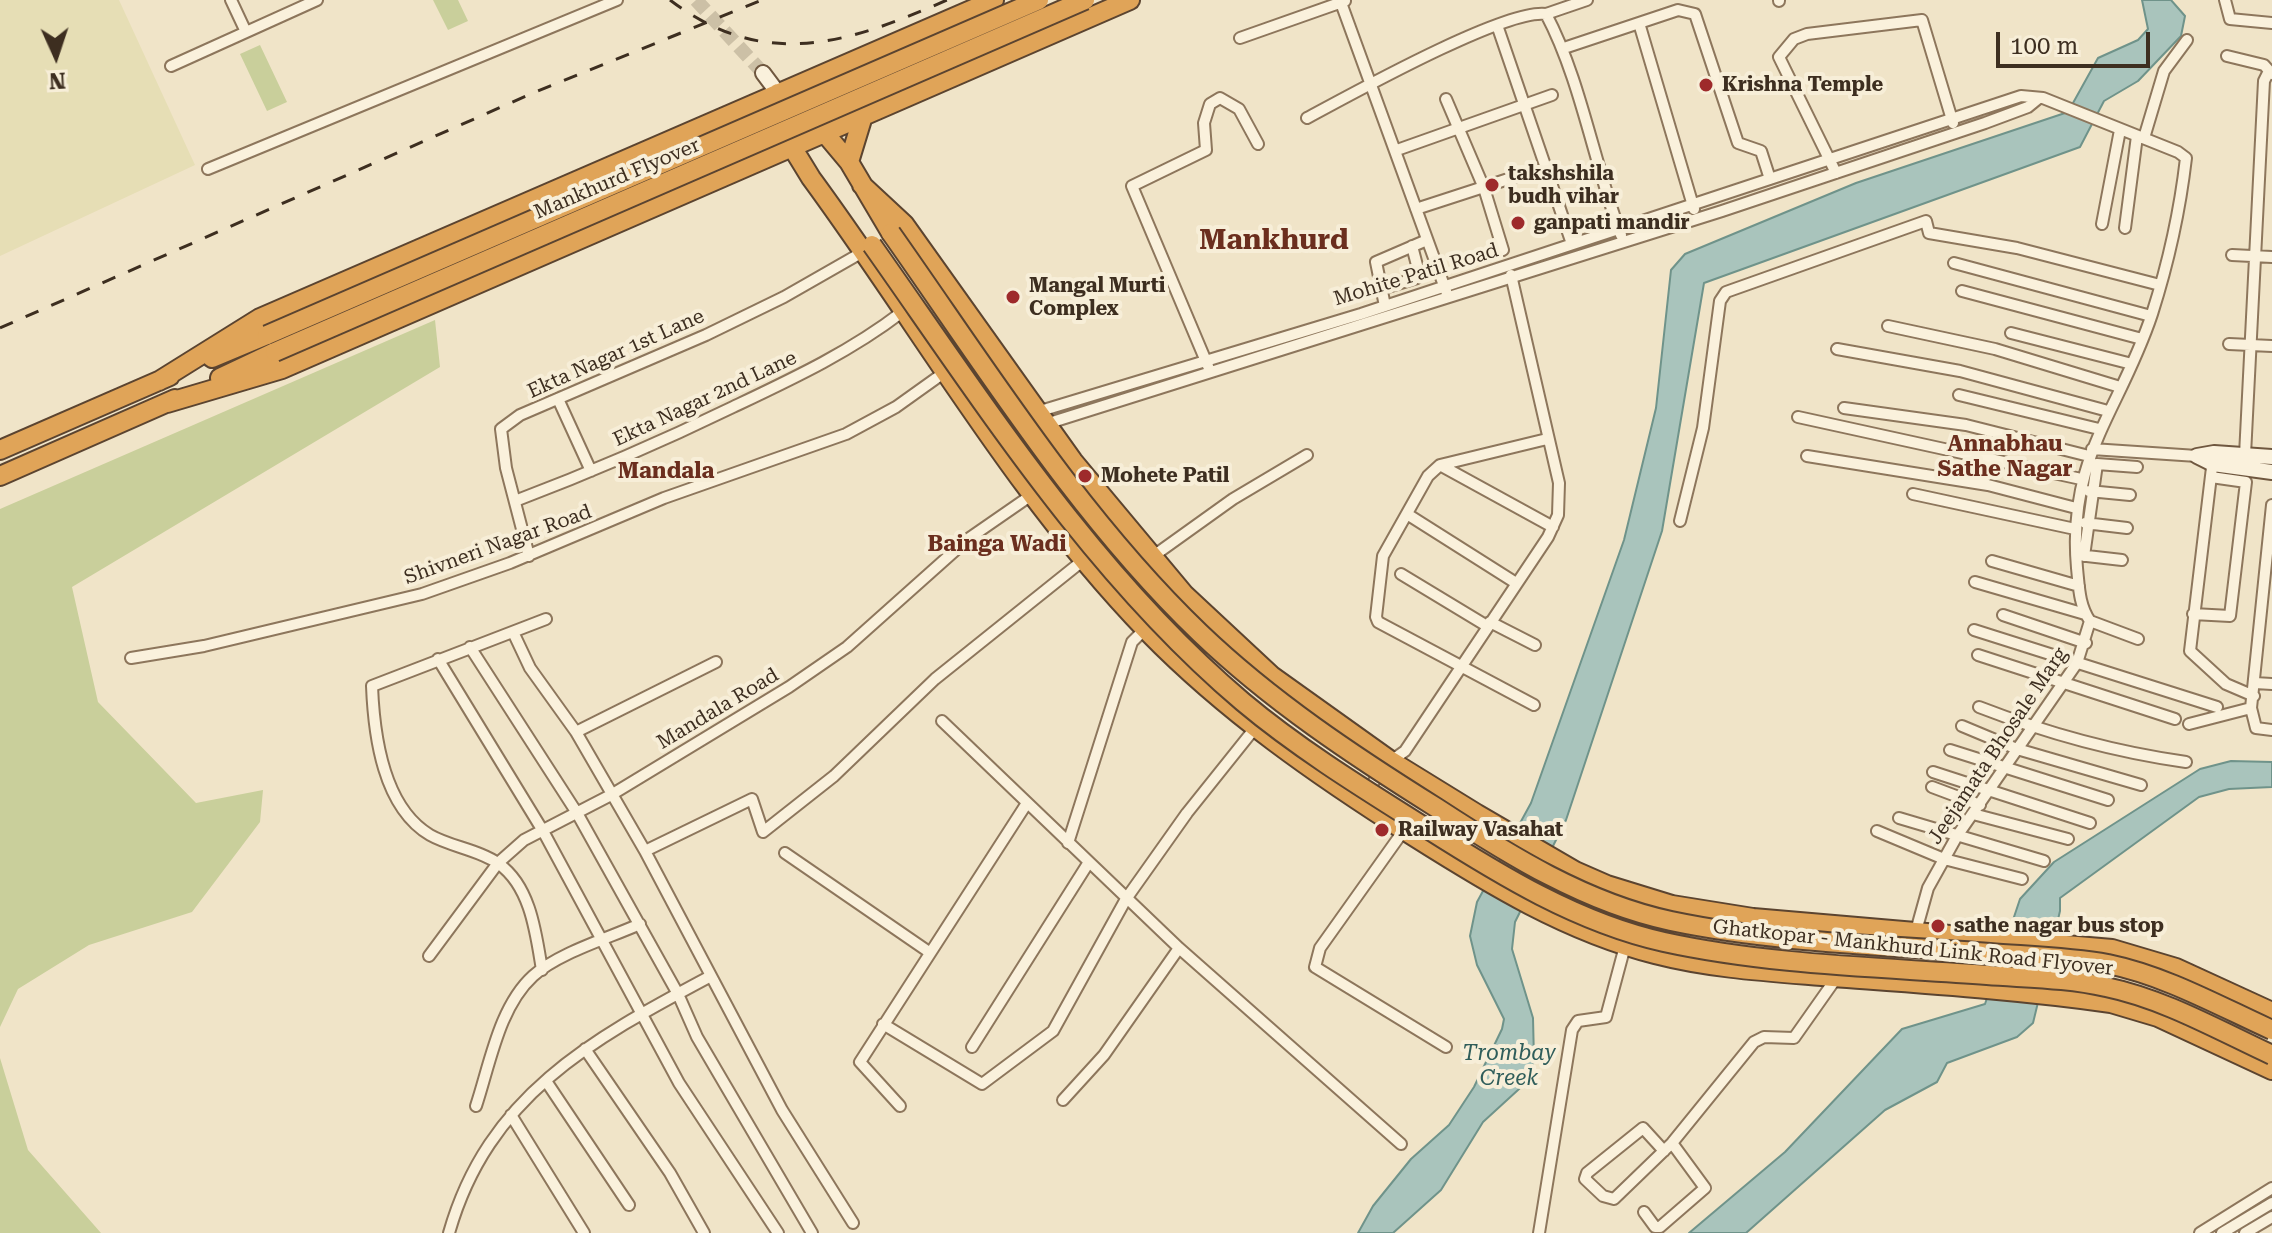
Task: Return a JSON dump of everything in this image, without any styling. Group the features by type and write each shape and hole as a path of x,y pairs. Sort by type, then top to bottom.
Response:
{"highway":[{"path":"0,450 159,381 260,318 994,0"},
{"name":"Mankhurd Flyover","path":"167,403 271,343 1039,0"},
{"name":"Mankhurd Flyover","path":"159,381 271,343 1085,0"},
{"path":"0,476 167,403 282,369 1130,0"},
{"name":"Ghatkopar - Mankhurd Link Road Flyover","path":"778,93 827,132 849,162 891,233 1061,472 1172,605 1261,688 1468,829 1567,885 1601,900 1669,921 1751,934 2109,965 2171,984 2272,1030"},
{"name":"Ghatkopar - Mankhurd Link Road Flyover","path":"778,93 792,147 831,206 867,249 1043,485 1155,620 1247,705 1367,790 1457,848 1556,904 1605,925 1664,942 1749,956 2105,986 2163,1004 2272,1055"},
{"path":"849,162 863,116"},
{"path":"862,185 904,224 1043,417 1152,557 1202,612 1272,676 1391,761 1477,814 1575,871 1661,902 1753,918 2078,944 2155,961 2272,1012"},
{"path":"867,249 902,312 996,446 1145,629 1255,728 1358,802 1450,859 1549,916 1625,946 1747,970 2050,994 2129,1007 2272,1070"},
{"path":"1747,970 1753,918"}],"street":[{"path":"231,0 246,32"},
{"path":"171,66 317,0"},
{"path":"208,169 617,0"},
{"path":"1307,118 1371,83 1497,25 1531,12 1546,14 1587,0"},
{"path":"2225,0 2230,19 2272,23"},
{"path":"1240,38 1343,1 1446,292"},
{"path":"1564,48 1678,10 1695,14 1738,143 1761,151 1770,179"},
{"path":"1546,14 1564,48 1573,88 1624,242"},
{"path":"1836,173 1779,57 1794,39 1807,34 1922,20 1956,132"},
{"path":"1639,23 1698,219"},
{"path":"1497,25 1572,244"},
{"path":"2125,228 2141,137 2164,71 2187,40"},
{"path":"2227,56 2264,65 2271,73 2264,81 2245,455"},
{"path":"763,73 778,93"},
{"path":"1397,150 1552,95"},
{"name":"Mohite Patil Road","path":"996,446 1043,417 1206,359 1371,316 1385,306 1446,292 1509,265 1830,157 2021,96 2039,98"},
{"path":"1211,373 1132,186 1206,150 1204,123 1210,104 1220,98 1239,109 1258,144"},
{"path":"1043,417 1211,373 1446,292 1512,278 1698,219 1984,123 2028,107 2039,98"},
{"name":"Jeejamata Bhosale Marg","path":"1916,931 1928,888 1957,836 2077,663 2086,643 2088,618 2079,586 2080,556 2075,526 2080,484 2099,429 2132,364 2151,316 2186,158 2178,152 2039,98"},
{"path":"1446,99 1484,188 1503,250"},
{"path":"1979,110 1984,123"},
{"path":"1924,128 1928,142"},
{"path":"2102,224 2120,130"},
{"path":"2259,169 2272,170"},
{"path":"1416,209 1536,170"},
{"path":"1723,195 1728,209"},
{"path":"1680,521 1703,428 1720,301 1726,292 1926,221 1929,233 2017,248 2160,285"},
{"path":"1385,306 1376,262 1427,240"},
{"path":"1381,289 1417,278 1419,273 1412,246"},
{"name":"Ekta Nagar 1st Lane","path":"529,556 501,429 520,415 719,329 817,280 867,249"},
{"path":"2232,255 2272,257"},
{"path":"1954,263 2151,316"},
{"path":"1358,802 1391,761 1405,751 1558,515 1559,483 1509,265"},
{"path":"1962,291 2142,339"},
{"name":"Ekta Nagar 2nd Lane","path":"515,501 694,427 866,339 902,312"},
{"path":"1888,326 1995,349 2120,387"},
{"path":"2011,333 2132,364"},
{"path":"1272,340 1276,352"},
{"path":"2229,344 2272,346"},
{"path":"1837,349 1960,371 2108,411"},
{"name":"Shivneri Nagar Road","path":"131,658 204,646 422,594 529,556 664,498 846,434 896,407 945,372"},
{"path":"1959,395 2099,429"},
{"path":"558,399 591,471"},
{"path":"1844,408 1966,425 2091,452 2197,456 2246,482 2230,616 2193,614"},
{"path":"1798,417 2080,484 2092,491 2130,495"},
{"path":"1534,705 1378,622 1376,617 1383,556 1428,476 1440,465 1547,439"},
{"path":"2213,464 2245,455 2272,457 2272,449"},
{"path":"2113,451 2113,465"},
{"path":"1152,557 1233,499 1307,455"},
{"path":"1807,456 1988,485 2076,508"},
{"path":"2122,560 2080,556 2097,464 2137,467"},
{"path":"2213,464 2272,472"},
{"path":"2213,464 2190,651 2226,684 2254,696"},
{"path":"1440,465 1553,527"},
{"name":"Mandala Road","path":"429,956 498,863 524,840 611,795 847,647 968,539 1033,494"},
{"path":"1913,494 2075,526 2088,524 2127,528"},
{"path":"2272,505 2269,569 2251,708 2256,728 2272,730"},
{"path":"1407,514 1516,583"},
{"path":"645,851 752,799 763,832 834,776 975,645 1086,558"},
{"path":"1992,561 2079,586"},
{"path":"1401,574 1488,624 1535,645"},
{"path":"1975,582 2088,618 2138,639"},
{"path":"2003,615 2086,643"},
{"path":"542,970 526,901 498,863 430,834 411,819 396,799 384,762 372,686 546,619"},
{"path":"1068,843 1132,642 1145,629"},
{"path":"1974,630 2217,707"},
{"path":"513,632 530,668 576,732 645,851 709,977 734,1016 787,1119 853,1223"},
{"path":"470,647 577,813 678,994 697,1037 812,1233"},
{"path":"2258,654 2272,655"},
{"path":"1978,655 2062,685 2175,719"},
{"path":"438,659 543,831 679,1083 778,1233"},
{"path":"576,732 716,662"},
{"path":"2255,683 2272,684"},
{"path":"1979,707 2032,727 2134,755 2186,762"},
{"path":"2189,724 2251,708"},
{"path":"942,721 1179,948 1401,1144"},
{"path":"1962,726 2017,749 2141,785"},
{"path":"883,1024 982,1084 1053,1031 1129,901 1180,823 1255,728"},
{"path":"1950,750 2108,800"},
{"path":"1933,772 2090,823"},
{"path":"1932,787 1976,809 2068,839"},
{"path":"900,1106 860,1062 1027,803"},
{"path":"1899,818 2044,861"},
{"path":"1404,830 1320,948 1315,967 1446,1047"},
{"path":"1877,831 1944,859 2022,879"},
{"path":"785,853 929,952"},
{"path":"972,1047 1089,862"},
{"path":"476,1106 515,998 542,970 640,924"},
{"path":"1539,1233 1572,1030 1578,1021 1606,1017 1625,946"},
{"path":"1063,1100 1104,1055 1179,948"},
{"path":"449,1233 458,1203 473,1173 498,1128 511,1115 585,1049 709,977"},
{"path":"1644,1212 1655,1227 1660,1227 1705,1188 1668,1147 1643,1128 1587,1173 1585,1179 1603,1196 1614,1199 1668,1147 1754,1042 1764,1037 1794,1038 1837,977"},
{"path":"585,1049 670,1173 704,1233"},
{"path":"546,1081 629,1205"},
{"path":"511,1115 584,1233"},
{"path":"2200,1233 2272,1188"},
{"path":"2224,1232 2272,1203"},
{"path":"2245,1233 2272,1217"}],"shaded area":[{"path":"0,0 119,0 195,165 0,256"}],"green space":[{"path":"433,0 458,0 468,21 448,30"},
{"path":"260,45 287,102 267,111 240,54"},
{"path":"435,320 440,367 72,587 98,702 196,803 263,790 260,822 192,912 89,945 18,989 0,1027 0,509"},
{"path":"0,1058 28,1150 101,1233 0,1233"}],"water":[{"name":"Trombay Creek","path":"2142,0 2171,0 2185,16 2181,36 2138,81 2104,101 2080,147 1704,283 1662,531 1566,820 1515,922 1512,949 1533,1018 1534,1060 1530,1079 1483,1122 1441,1190 1393,1233 1358,1233 1373,1206 1411,1159 1449,1125 1474,1087 1502,1029 1504,1019 1477,965 1470,936 1477,902 1531,803 1624,540 1656,408 1671,270 1685,254 1856,183 2068,112 2098,58 2138,40 2148,29"},
{"path":"2231,761 2272,762 2272,787 2229,789 2199,797 2060,898 2060,911 2033,1023 2017,1037 1947,1063 1937,1082 1885,1110 1746,1233 1689,1233 1785,1152 1902,1029 1985,1004 2020,899 2054,862 2200,769"}],"tunnel":[{"path":"696,0 763,73"}],"railway":[{"path":"670,0 705,22 740,36 774,43 807,43 841,38 947,0"},
{"path":"0,328 533,93 762,0"}],"place":[{"name":"Krishna Temple","path":"1706,85"},
{"name":"takshshila budh vihar","path":"1492,185"},
{"name":"ganpati mandir","path":"1518,223"},
{"name":"Mangal Murti Complex","path":"1013,297"},
{"name":"Mohete Patil","path":"1085,476"},
{"name":"Railway Vasahat","path":"1382,830"},
{"name":"sathe nagar bus stop","path":"1938,926"}],"district":[{"name":"Mankhurd","path":"1274,241"},
{"name":"Annabhau Sathe Nagar","path":"2005,458"},
{"name":"Mandala","path":"666,472"},
{"name":"Bainga Wadi","path":"997,545"}]}
